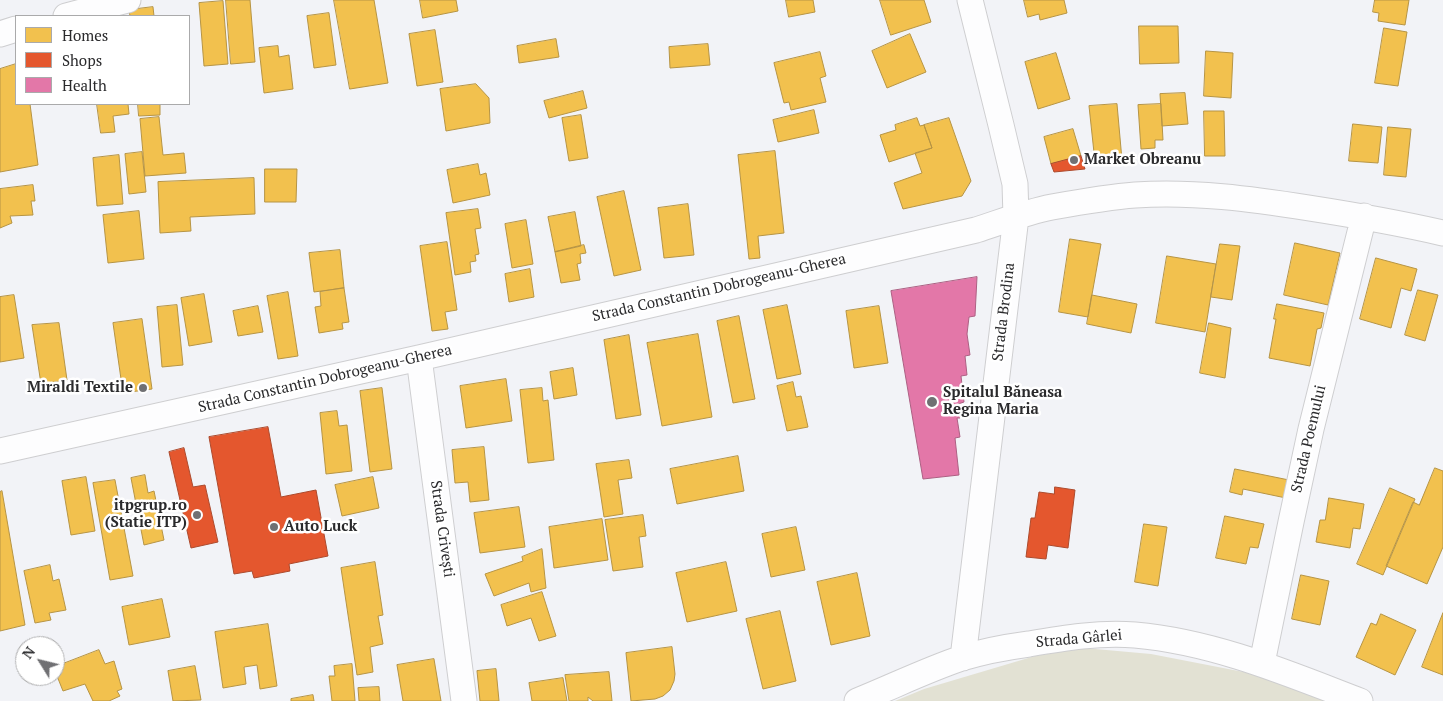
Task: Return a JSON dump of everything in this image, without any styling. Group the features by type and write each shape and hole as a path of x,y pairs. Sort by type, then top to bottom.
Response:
{"street":[{"path":"70,15 128,0"},
{"name":"Strada Brodina","path":"963,658 1016,216 1014,184 970,0"},
{"path":"0,34 15,29"},
{"name":"Strada Constantin Dobrogeanu-Gherea","path":"0,451 418,358 976,230 1050,207 1093,200 1164,194 1247,199 1364,216 1443,233"},
{"name":"Strada Poemului","path":"1262,663 1313,419 1364,216"},
{"name":"Strada Crivești","path":"418,358 464,701"},
{"name":"Strada Gârlei","path":"857,701 963,658 1060,638 1094,635 1135,635 1224,652 1262,663 1360,701"}],"shaded area":[{"path":"1084,648 1151,654 1254,674 1329,701 895,701 924,689 1035,656"}],"building: Homes":[{"path":"226,0 250,0 255,62 231,64"},
{"path":"334,0 374,0 388,83 350,89"},
{"path":"420,0 456,0 458,11 423,18"},
{"path":"786,0 813,0 815,12 789,17"},
{"path":"880,0 924,0 931,22 891,35"},
{"path":"1024,0 1064,0 1067,13 1040,20 1039,14 1028,17"},
{"path":"1375,0 1409,0 1405,25 1378,21 1379,13 1373,12"},
{"path":"223,1 228,64 204,66 199,3"},
{"path":"153,7 154,15 130,15 129,10"},
{"path":"329,13 336,65 314,68 307,16"},
{"path":"1139,26 1178,26 1179,63 1140,64"},
{"path":"1384,28 1407,32 1398,86 1375,83"},
{"path":"435,30 443,82 417,86 409,34"},
{"path":"910,34 926,72 887,88 872,51"},
{"path":"556,39 559,57 519,63 517,46"},
{"path":"708,44 710,65 670,68 669,47"},
{"path":"278,46 279,57 289,55 293,89 264,93 259,48"},
{"path":"1206,51 1233,53 1231,98 1204,96"},
{"path":"820,52 826,76 820,78 826,102 791,110 789,102 784,103 774,63"},
{"path":"1056,53 1070,99 1038,109 1025,62"},
{"path":"15,64 15,105 30,105 38,165 0,172 0,69"},
{"path":"476,84 489,98 490,123 446,131 440,89"},
{"path":"583,91 587,108 549,118 544,101"},
{"path":"1185,93 1188,124 1162,126 1160,94"},
{"path":"1117,104 1122,160 1095,162 1089,106"},
{"path":"1161,104 1163,140 1155,140 1155,148 1141,149 1138,105"},
{"path":"97,105 128,105 129,114 113,116 115,132 101,133"},
{"path":"138,105 160,105 160,115 139,116"},
{"path":"814,110 819,133 778,142 773,120"},
{"path":"1204,111 1224,111 1225,156 1205,156"},
{"path":"581,115 588,158 569,161 562,118"},
{"path":"159,117 163,155 184,153 186,173 145,176 140,119"},
{"path":"917,118 920,126 924,125 932,148 889,162 880,135 896,130 895,125"},
{"path":"949,118 971,181 962,196 903,209 894,183 922,173 915,153 932,148 924,125"},
{"path":"1353,124 1382,127 1378,163 1349,161"},
{"path":"1388,127 1411,129 1406,177 1384,175"},
{"path":"1073,129 1081,156 1051,164 1044,137"},
{"path":"775,151 784,233 758,236 760,258 749,259 738,155"},
{"path":"142,152 146,192 129,194 125,154"},
{"path":"119,155 123,204 97,206 93,158"},
{"path":"478,164 480,175 486,173 490,195 453,203 447,170"},
{"path":"265,169 297,169 296,202 265,202"},
{"path":"254,178 255,214 190,217 191,231 160,233 158,182"},
{"path":"33,185 35,201 31,201 33,215 10,216 12,223 0,228 0,189"},
{"path":"624,191 641,270 614,276 597,197"},
{"path":"688,204 694,255 664,258 658,208"},
{"path":"478,209 481,228 475,229 479,254 475,255 476,261 470,262 471,272 455,275 446,213"},
{"path":"139,211 144,259 108,263 103,215"},
{"path":"575,212 581,246 555,252 548,217"},
{"path":"526,220 533,264 512,268 505,224"},
{"path":"1070,239 1101,244 1088,317 1059,312"},
{"path":"447,242 457,310 445,312 448,329 432,331 420,246"},
{"path":"1295,243 1340,253 1328,305 1284,295"},
{"path":"1220,244 1240,246 1232,300 1211,297"},
{"path":"584,245 586,253 580,254 581,263 577,264 580,280 561,283 555,252"},
{"path":"340,250 344,288 314,292 309,253"},
{"path":"1167,256 1216,264 1205,332 1156,323"},
{"path":"1376,258 1417,269 1411,291 1401,288 1391,328 1360,319"},
{"path":"530,269 534,297 509,302 505,274"},
{"path":"344,288 349,322 342,323 343,329 319,333 315,307 321,306 320,292"},
{"path":"1418,290 1438,295 1425,341 1405,335"},
{"path":"288,292 298,356 278,359 267,296"},
{"path":"204,294 212,342 189,346 181,298"},
{"path":"14,295 24,358 0,362 0,297"},
{"path":"1092,295 1137,304 1131,333 1087,324"},
{"path":"1277,304 1324,313 1321,328 1317,329 1310,366 1269,358"},
{"path":"177,305 183,365 162,367 157,307"},
{"path":"787,305 801,374 777,379 763,310"},
{"path":"258,306 263,332 238,336 233,311"},
{"path":"879,306 888,363 854,368 846,311"},
{"path":"739,316 755,399 733,403 717,321"},
{"path":"142,319 152,389 123,393 113,323"},
{"path":"59,323 67,380 41,384 32,325"},
{"path":"1209,323 1231,328 1225,378 1200,373"},
{"path":"698,334 712,417 662,426 647,343"},
{"path":"629,335 641,415 616,419 604,340"},
{"path":"573,368 577,395 554,399 550,372"},
{"path":"506,379 512,421 466,428 460,386"},
{"path":"793,382 796,397 801,396 808,427 787,431 777,386"},
{"path":"382,388 392,469 370,472 360,391"},
{"path":"542,388 543,401 548,400 554,460 528,463 520,390"},
{"path":"337,411 339,426 347,425 352,471 326,474 320,413"},
{"path":"484,447 489,500 470,502 468,482 455,483 452,450"},
{"path":"738,456 744,491 677,504 670,469"},
{"path":"629,460 632,478 618,480 623,514 604,517 596,464"},
{"path":"1435,468 1443,471 1443,547 1427,584 1386,566 1413,502 1419,505"},
{"path":"1235,469 1289,480 1286,498 1243,489 1242,495 1230,492"},
{"path":"145,475 148,493 154,491 164,540 144,545 131,478"},
{"path":"86,477 95,531 71,535 62,481"},
{"path":"373,477 379,508 342,516 335,485"},
{"path":"115,480 133,576 110,580 93,483"},
{"path":"1390,488 1415,499 1383,575 1357,564"},
{"path":"2,491 25,625 0,631 0,492"},
{"path":"1329,498 1364,504 1360,529 1353,528 1350,548 1316,542 1320,520 1325,520"},
{"path":"519,507 525,547 480,553 474,513"},
{"path":"643,515 646,536 639,537 643,567 613,571 605,520"},
{"path":"1225,516 1264,524 1258,548 1250,547 1246,564 1216,558"},
{"path":"602,519 608,560 554,568 549,527"},
{"path":"1144,524 1167,527 1158,586 1135,582"},
{"path":"796,527 805,570 771,577 762,534"},
{"path":"542,549 546,588 531,592 529,583 494,596 485,574 523,561 522,557"},
{"path":"375,562 383,615 378,616 383,644 370,647 373,672 357,675 341,568"},
{"path":"726,562 737,611 687,622 676,573"},
{"path":"50,565 53,581 59,579 66,610 49,613 51,620 35,623 24,571"},
{"path":"857,573 870,636 831,645 817,582"},
{"path":"1301,575 1329,581 1320,625 1292,619"},
{"path":"542,592 556,636 539,641 531,618 507,626 501,605"},
{"path":"162,599 170,637 129,645 122,607"},
{"path":"780,611 796,681 763,689 746,619"},
{"path":"1443,613 1443,675 1422,667"},
{"path":"1381,614 1416,630 1395,675 1356,657 1371,623 1376,625"},
{"path":"268,624 277,686 260,689 257,665 244,667 246,684 223,688 215,632"},
{"path":"672,647 675,674 670,690 663,696 655,699 631,701 626,653"},
{"path":"99,650 105,664 114,661 122,689 117,691 120,696 109,701 93,701 85,684 63,691 61,686 65,686 65,663"},
{"path":"434,659 441,701 403,701 397,665"},
{"path":"352,664 355,701 332,701 329,676 335,676 334,666"},
{"path":"195,666 201,700 173,701 168,671"},
{"path":"496,669 499,701 480,701 477,671"},
{"path":"609,672 612,701 593,701 588,697 588,701 569,701 565,675"},
{"path":"563,678 567,701 532,701 529,683"},
{"path":"379,687 380,701 359,701 358,688"},
{"path":"313,695 314,701 291,701 291,699"}],"building: Shops":[{"name":"Market Obreanu","path":"1081,156 1085,169 1054,172 1051,164"},
{"name":"Auto Luck","path":"268,427 281,497 316,490 328,556 289,564 290,571 254,578 252,571 234,574 209,437"},
{"name":"itpgrup.ro (Statie ITP)","path":"184,448 193,487 205,485 218,542 191,548 169,452"},
{"path":"1055,487 1075,490 1068,548 1048,545 1046,559 1026,557 1031,518 1035,518 1039,492 1054,494"}],"building: Health":[{"name":"Spitalul Băneasa Regina Maria","path":"977,277 975,316 969,317 967,334 970,355 965,356 967,375 961,376 964,402 958,404 960,418 957,418 960,437 955,438 959,475 923,479 891,291"}],"place":[{"name":"Market Obreanu","path":"1074,160"},
{"name":"Miraldi Textile","path":"143,388"},
{"name":"Spitalul Băneasa Regina Maria","path":"932,402"},
{"name":"itpgrup.ro (Statie ITP)","path":"197,515"},
{"name":"Auto Luck","path":"274,527"}]}
